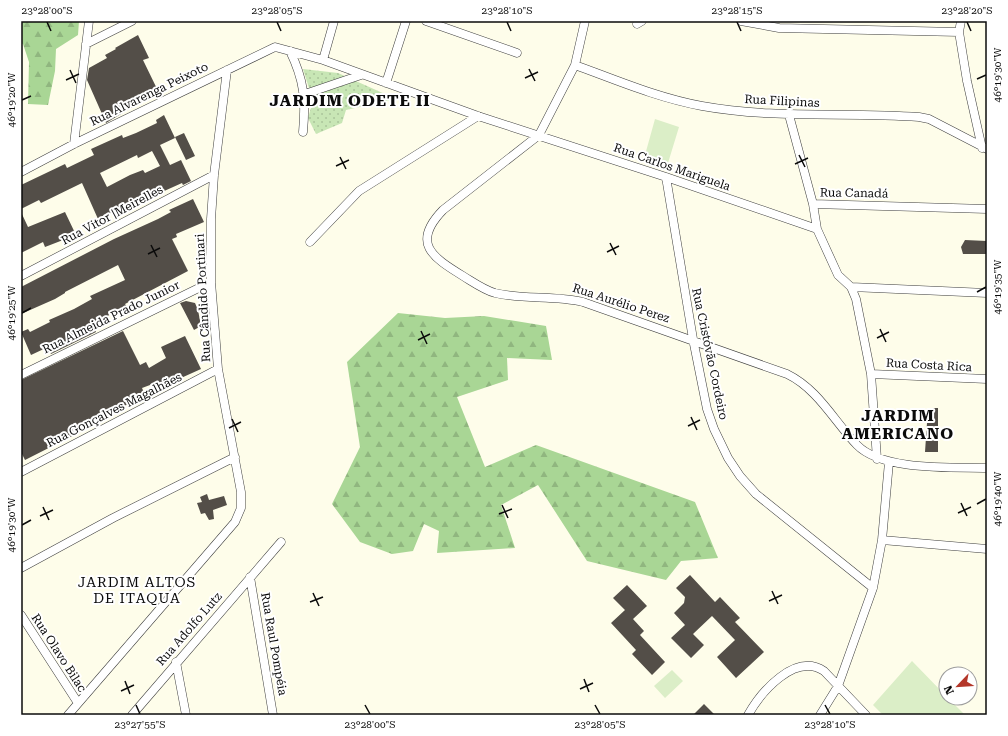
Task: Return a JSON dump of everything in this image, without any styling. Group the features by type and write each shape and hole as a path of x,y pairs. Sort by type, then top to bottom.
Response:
{"street":[{"path":"74,144 89,21"},
{"path":"86,44 132,21"},
{"path":"323,60 334,21"},
{"path":"386,83 406,21"},
{"path":"426,21 517,53"},
{"name":"Rua Aurélio Perez","path":"585,21 575,64 539,135 434,218 427,230 426,239 435,257 443,264 486,290 506,295 566,298 693,339 798,379 816,396 857,446 877,459 912,465 987,468"},
{"path":"741,21 779,28 959,32"},
{"path":"961,21 959,32 968,82 985,148"},
{"name":"Rua Alvarenga Peixoto","path":"21,172 74,144 272,48 290,50"},
{"path":"290,50 299,69 304,94 303,132"},
{"name":"Rua Carlos Mariguela","path":"290,50 323,60 478,116 666,177 817,229"},
{"name":"Rua Filipinas","path":"575,64 660,95 700,106 789,115 894,115 919,117 940,124 985,148"},
{"name":"Rua Cândido Portinari","path":"68,715 234,522 238,516 242,502 218,369 212,282 211,219 214,175 227,70"},
{"path":"304,94 361,74"},
{"name":"Rua Canadá","path":"789,115 813,204 987,209"},
{"path":"310,242 359,191 478,116"},
{"name":"Rua Vitor |Meirelles","path":"21,276 214,175"},
{"name":"Rua Cristóvão Cordeiro","path":"666,177 693,339 707,409 714,430 740,476 756,494 873,588"},
{"path":"813,204 817,229 838,275 851,287 856,299 871,374 877,459"},
{"name":"Rua Almeida Prado Junior","path":"21,375 212,282"},
{"path":"851,287 987,293"},
{"name":"Rua Gonçalves Magalhães","path":"21,472 218,369"},
{"name":"Rua Costa Rica","path":"871,374 987,379"},
{"path":"21,568 113,518 235,457"},
{"path":"820,715 838,686 873,588 882,540 889,462"},
{"path":"882,540 987,549"},
{"name":"Rua Adolfo Lutz","path":"132,715 176,662 281,542"},
{"name":"Rua Raul Pompéia","path":"250,577 273,715"},
{"name":"Rua Olavo Bilac","path":"21,615 78,703"},
{"path":"176,662 186,715"},
{"path":"748,715 763,692 788,672 808,665 817,667 866,715"}],"green space":[{"path":"21,21 79,21 78,35 56,49 55,71 48,105 28,104 29,62 23,44 21,43"},
{"path":"303,69 338,73 396,99 346,110 342,123 316,134 308,118 313,101"},
{"path":"655,119 679,127 668,163 645,155"},
{"path":"398,313 445,318 484,316 546,326 552,360 507,358 508,380 457,397 485,467 536,445 695,502 718,558 681,561 666,580 587,561 538,485 501,505 515,548 437,553 439,531 424,524 413,551 392,554 360,542 332,504 360,447 347,362"},
{"path":"912,661 938,688 938,706 956,706 965,715 883,715 873,705"},
{"path":"672,670 683,681 665,698 654,686"}],"building":[{"path":"138,35 149,58 143,60 160,95 136,105 106,123 87,80 89,68 107,58 105,55 116,49 115,48"},
{"path":"164,115 175,138 160,145 170,165 181,160 191,181 183,185 182,183 162,192 161,189 98,219 82,183 41,203 39,200 21,209 21,185 65,164 67,168 94,155 91,149 122,135 123,138 136,133 157,123 156,120","holes":["152,151 160,166 145,173 143,170 130,175 107,187 100,173 137,155 138,158"]},
{"path":"184,133 195,156 186,160 175,137"},
{"path":"193,199 204,222 176,234 177,237 172,239 188,271 125,304 127,307 92,323 96,332 51,354 48,347 31,355 21,332 28,329 30,332 50,322 49,320 92,299 90,296 125,280 118,265 65,292 55,299 21,314 21,287 114,239 158,219 171,212 169,210"},
{"path":"21,212 28,227 65,212 76,235 45,247 43,242 21,253"},
{"path":"965,240 987,241 987,254 963,254 961,247"},
{"path":"186,301 195,303 198,310 201,326 194,330 180,303"},
{"path":"123,331 140,365 146,362 149,368 166,358 161,347 185,336 201,369 161,387 158,382 142,388 146,397 119,408 95,423 96,424 25,460 21,452 21,380"},
{"path":"928,408 938,408 938,452 925,452"},
{"path":"207,494 209,500 224,496 227,505 213,510 214,519 209,520 205,513 201,514 197,503 202,502 200,497"},
{"path":"690,575 715,602 720,597 740,618 735,622 764,652 736,678 717,657 735,640 712,616 693,634 704,645 691,658 671,638 685,625 674,613 684,603 685,597 676,588"},
{"path":"627,585 647,606 633,619 644,631 640,635 665,662 652,675 632,654 636,650 611,623 625,610 613,598"},
{"path":"704,704 715,715 693,715"}],"district":[{"name":"JARDIM ODETE II","path":"350,100"},
{"name":"JARDIM AMERICANO","path":"898,424"},
{"name":"JARDIM ALTOS DE ITAQUA","path":"137,590"}]}
